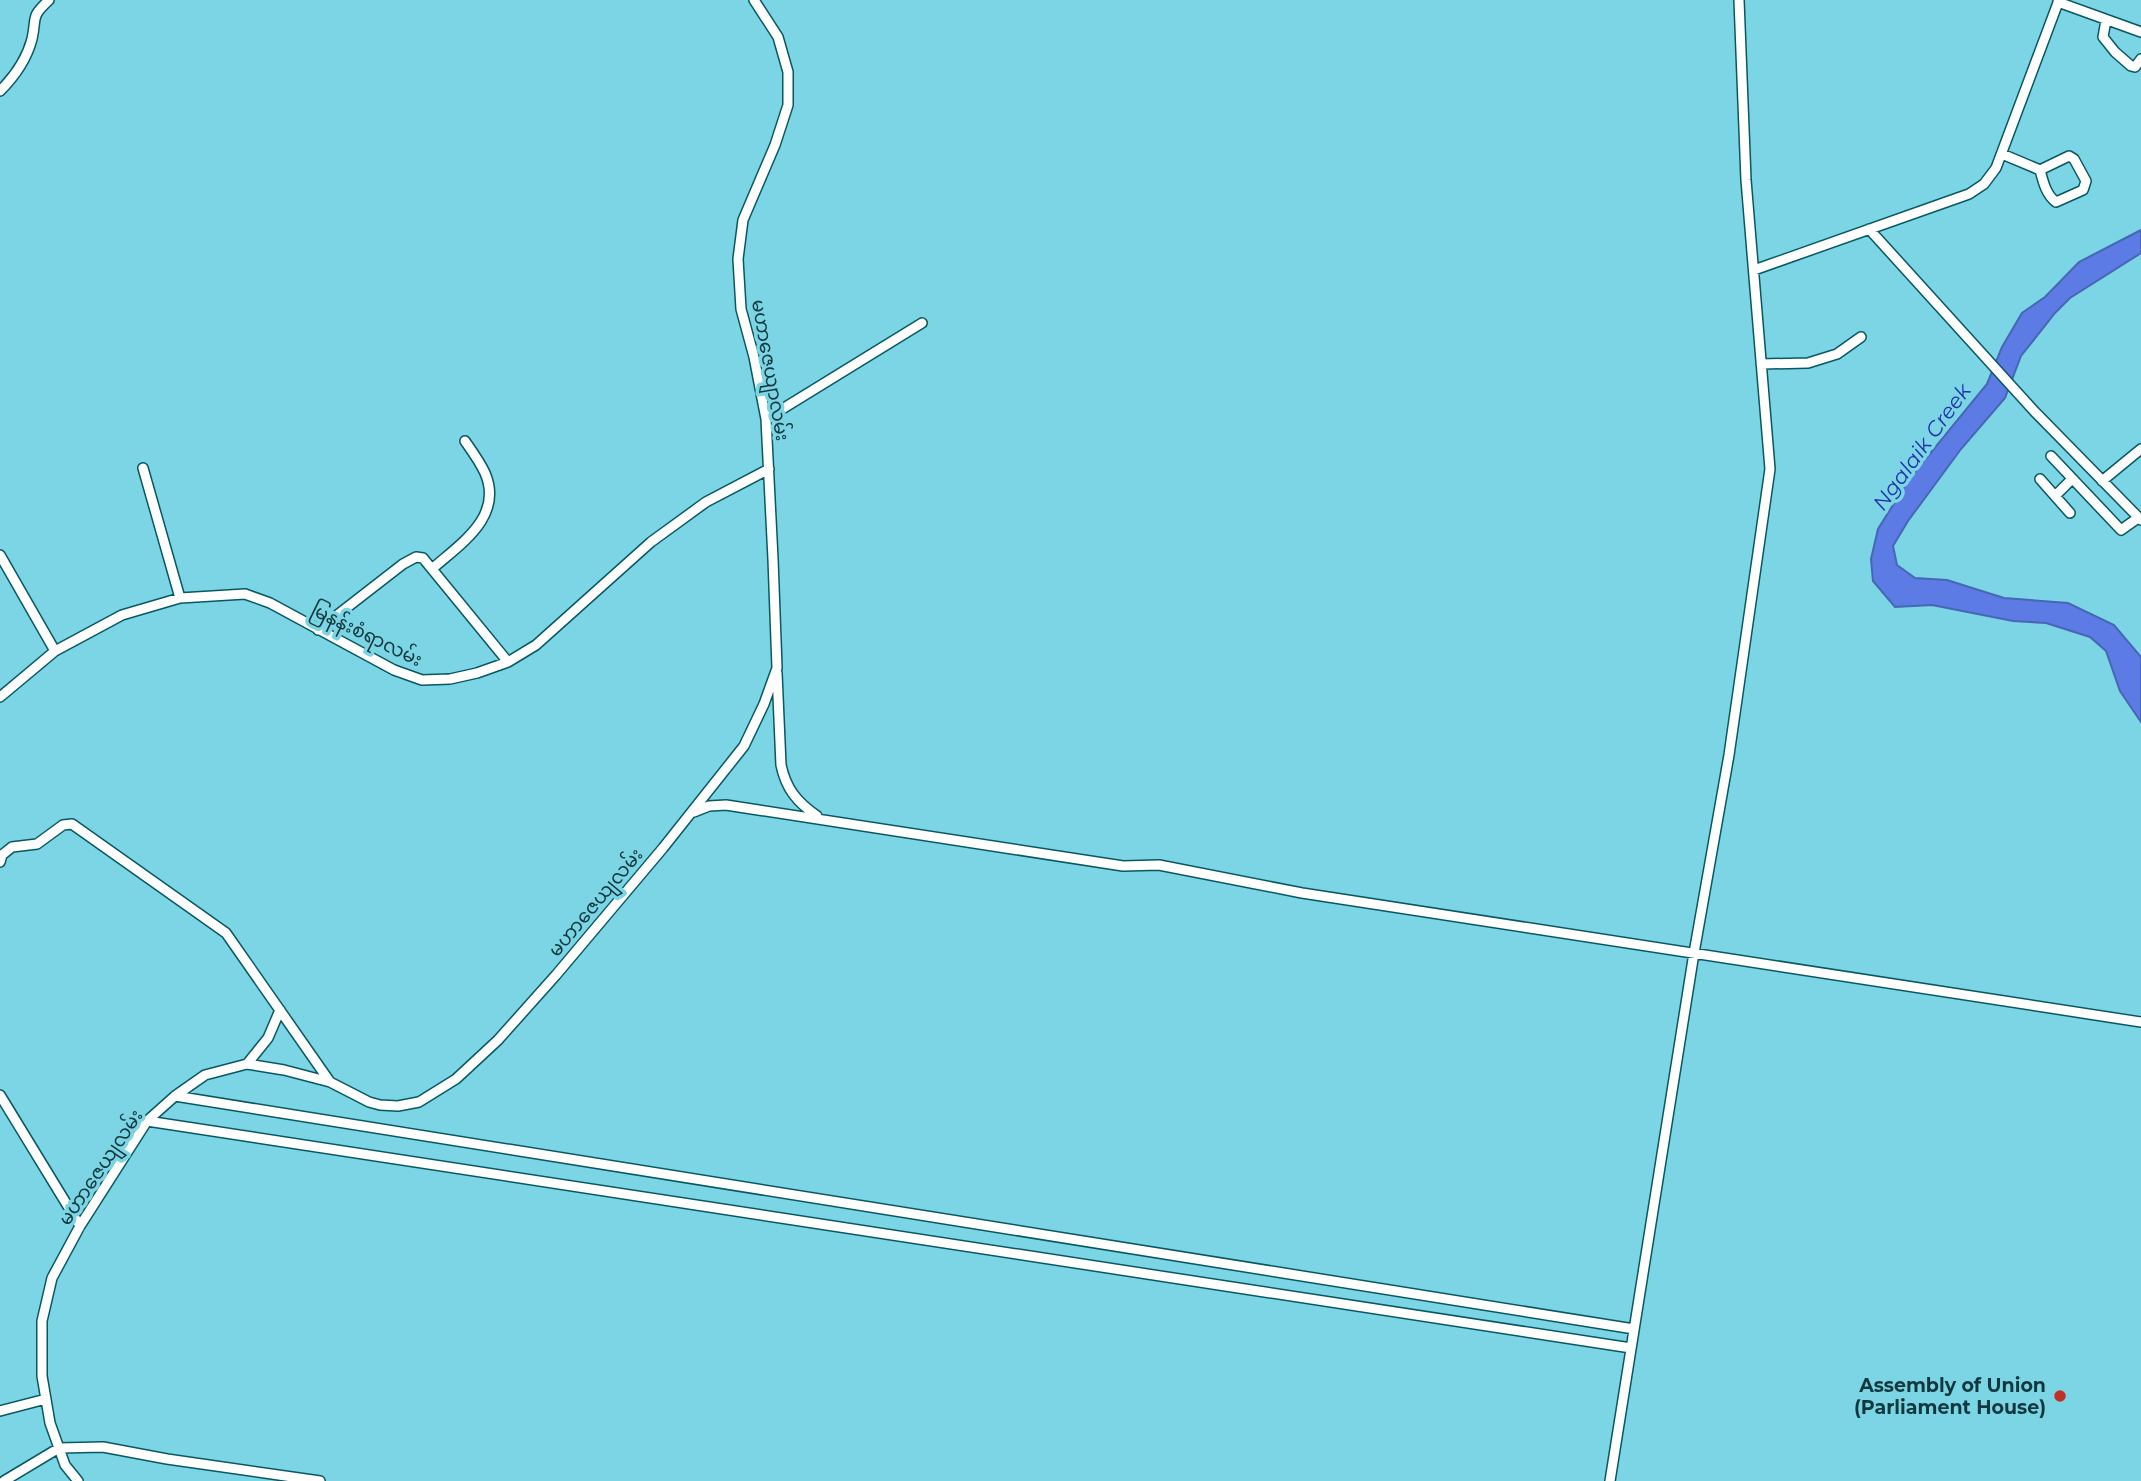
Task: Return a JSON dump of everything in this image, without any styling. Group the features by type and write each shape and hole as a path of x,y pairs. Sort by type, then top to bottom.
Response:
{"street":[{"path":"0,91 23,62 32,39 35,13 49,0"},
{"name":"မဟာဇေယျာလမ်း","path":"711,786 744,746 764,704 776,668 766,419 741,309 738,259 743,220 775,145 788,105 788,72 778,37 754,0"},
{"path":"1610,1481 1694,953 1729,755 1770,469 1746,180 1739,0"},
{"path":"1754,270 1976,190 1984,184 1996,169 2059,1 2141,32"},
{"path":"2106,20 2104,37 2107,43 2131,66 2136,67 2141,59"},
{"path":"2002,154 2040,170 2069,156 2074,159 2086,181 2083,190 2056,202 2052,200 2040,170"},
{"path":"1869,229 2035,412 2139,519 2121,530 2051,456"},
{"path":"766,419 922,323"},
{"path":"1761,364 1808,363 1837,354 1861,337"},
{"path":"432,569 478,528 487,513 490,491 487,476 465,441"},
{"path":"2102,481 2141,449"},
{"path":"143,468 180,598"},
{"name":"မြနန်းစံရာလမ်း","path":"0,697 55,651 122,615 180,598 244,594 270,603 394,670 422,680 450,679 477,673 508,662 536,645 651,542 706,502 769,469"},
{"path":"2040,479 2070,513"},
{"path":"2055,496 2072,479"},
{"path":"0,555 55,651"},
{"path":"318,630 409,560 423,558 508,662"},
{"path":"776,668 784,779 792,796 821,819"},
{"name":"မဟာဇေယျလမ်း","path":"78,1481 65,1465 50,1423 42,1376 41,1321 52,1278 80,1226 147,1121 205,1075 247,1063 330,1082 380,1105 398,1106 419,1102 456,1079 498,1040 692,813 711,786"},
{"path":"692,813 709,806 726,804 1124,866 1160,865 1302,893 2141,1022"},
{"path":"0,862 2,855 12,847 37,844 63,825 72,824 226,933 330,1082"},
{"path":"247,1063 268,1038 280,1010"},
{"path":"0,1095 80,1226"},
{"path":"176,1096 1634,1329"},
{"path":"147,1121 1631,1348"},
{"path":"0,1411 46,1399"},
{"path":"4,1481 59,1448 103,1447 320,1481"}],"water":[{"path":"2141,230 2141,253 2070,298 2021,356 2005,398 1961,449 1893,546 1897,565 1915,578 1947,580 2004,598 2068,603 2114,625 2141,657 2141,722 2120,691 2106,651 2090,637 2046,623 2013,621 1932,605 1895,607 1873,581 1871,559 1878,529 1910,478 1987,384 2002,347 2022,313 2045,297 2079,262"}],"place":[{"name":"Assembly of Union (Parliament House)","path":"2060,1396"}],"water label":[{"name":"Ngalaik Creek","path":"1922,447"}]}
